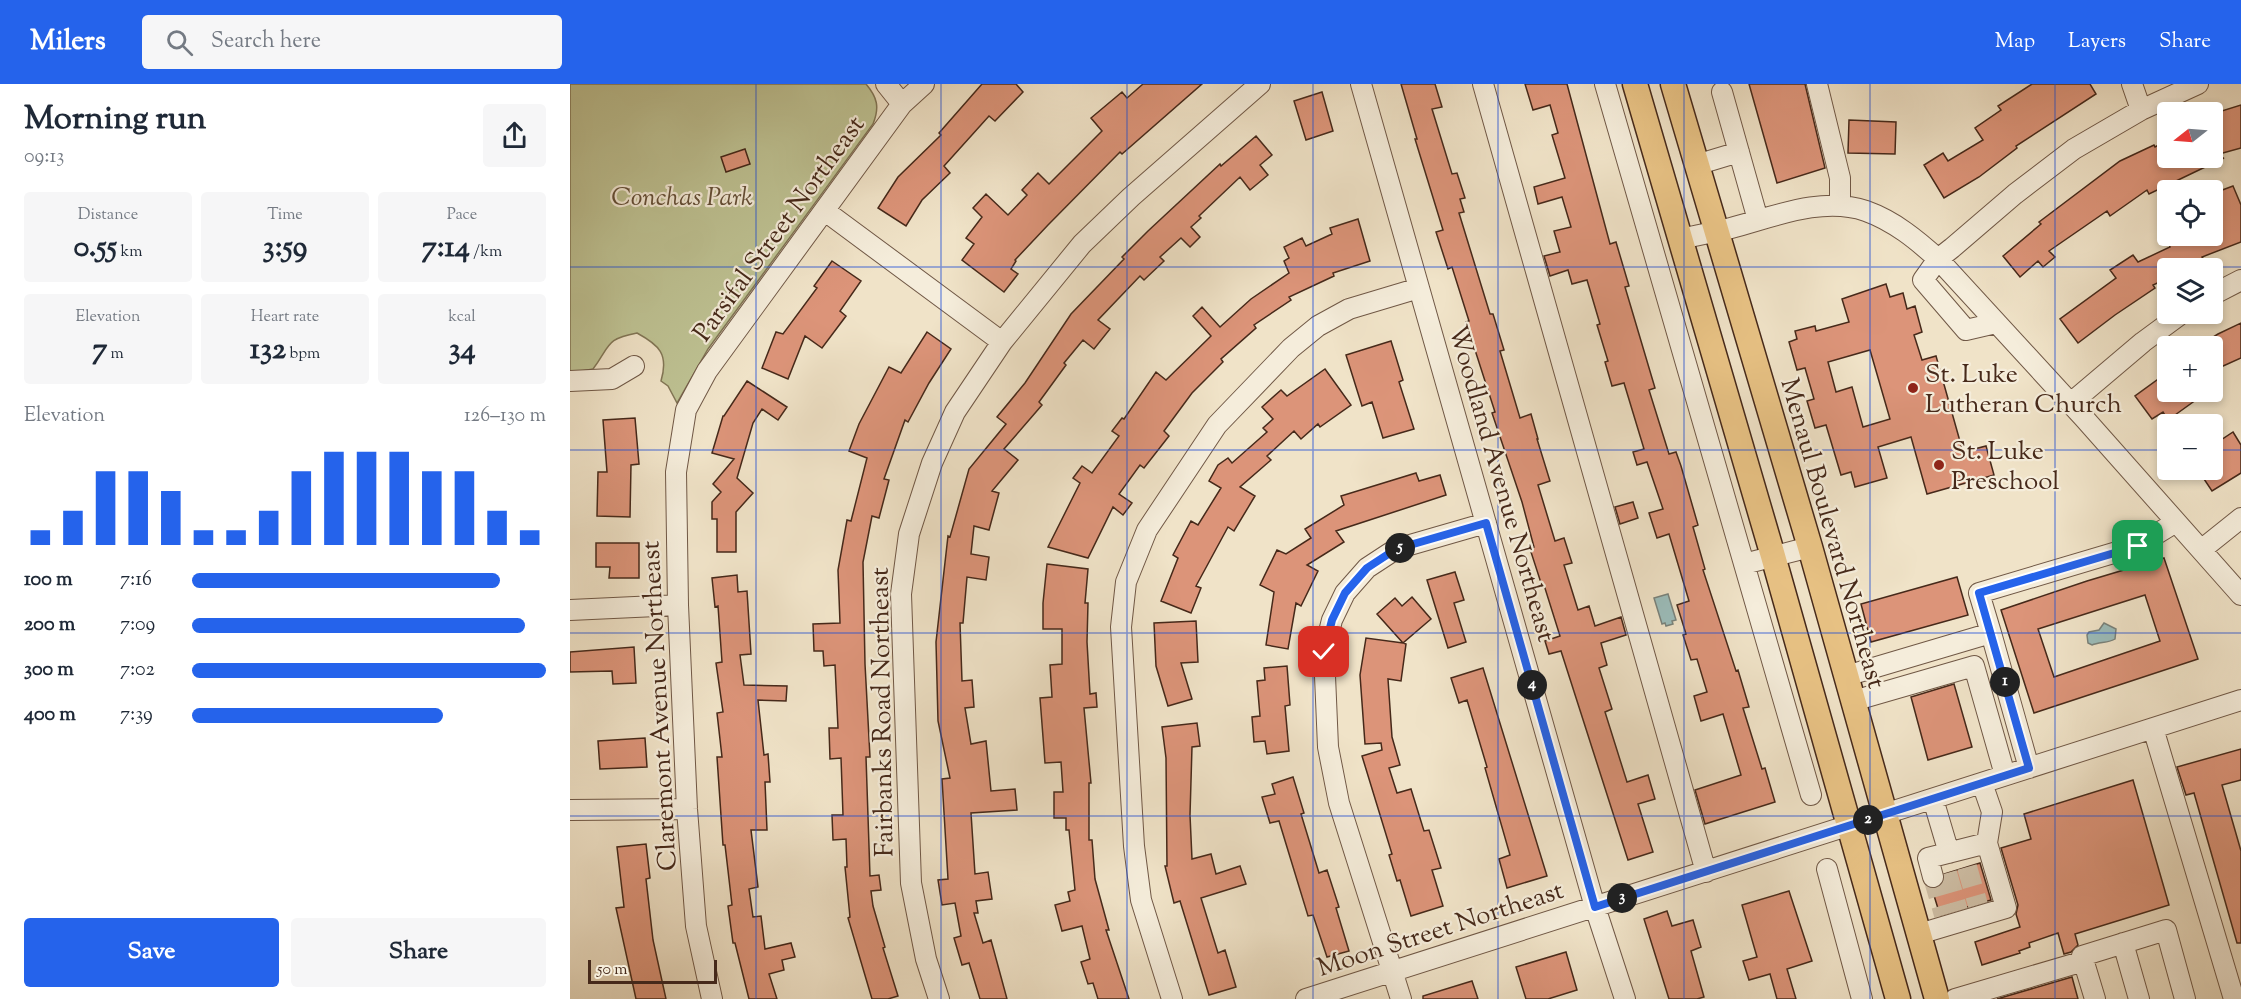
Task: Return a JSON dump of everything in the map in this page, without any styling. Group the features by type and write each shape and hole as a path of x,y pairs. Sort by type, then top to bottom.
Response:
{"main road":[{"path":"1635,84 1682,239 1898,999"},
{"name":"Menaul Boulevard Northeast","path":"1673,84 1810,547 1937,999"}],"street":[{"path":"886,84 902,104"},
{"name":"Parsifal Street Northeast","path":"686,410 707,371 902,104 924,84"},
{"name":"Fairbanks Road Northeast","path":"939,999 926,959 911,883 901,594 909,534 932,463 955,412 1002,342 1082,244 1131,197 1260,84"},
{"name":"Woodland Avenue Northeast","path":"1361,84 1595,907 1624,999"},
{"path":"1483,84 1706,872"},
{"path":"1605,84 1811,795"},
{"path":"1817,84 1840,178 1840,206"},
{"path":"2132,84 2141,110"},
{"path":"1996,323 1966,330 1923,280 1938,259 2015,194 2074,149 2141,110 2198,84"},
{"path":"1722,92 1758,220"},
{"path":"1696,165 1739,152"},
{"path":"1682,239 1806,208 1840,206 1865,211 1888,221 1915,239 1938,259 2071,403 2241,595"},
{"path":"825,211 1002,342"},
{"path":"2223,289 2241,280"},
{"path":"1172,999 1141,900 1134,846 1121,627 1126,582 1147,530 1217,425 1291,348 1318,326 1349,309 1419,288"},
{"path":"2071,403 2167,324"},
{"path":"570,381 612,379 634,366"},
{"name":"Claremont Avenue Northeast","path":"686,410 676,472 678,605 687,809 696,926 712,999"},
{"path":"2201,550 2241,518"},
{"path":"2029,768 1979,593 2138,546 2176,522"},
{"path":"1401,999 1338,803 1328,747 1324,652 1332,620 1345,593 1367,568 1396,549 1486,523"},
{"path":"1744,564 1810,547"},
{"path":"570,610 678,605"},
{"path":"1846,676 1991,633"},
{"path":"1853,701 1974,666 2005,776"},
{"name":"Moon Street Northeast","path":"1306,999 2241,700"},
{"path":"2153,728 2234,999"},
{"path":"1919,934 1953,918 1979,910 2006,908 1987,843 1992,813 1982,783"},
{"path":"1932,799 1950,862 1987,843"},
{"path":"570,810 687,809"},
{"path":"1827,869 1862,999"},
{"path":"2095,999 2082,956 2166,930 2186,999"},
{"path":"2123,943 2139,999"},
{"path":"1955,999 2084,961"}],"green space":[{"name":"Conchas Park","path":"570,84 866,84 875,98 877,107 873,124 708,349 677,403 668,386 661,381 664,364 660,351 637,333 619,338 610,344 593,369 570,373"}],"water":[{"path":"1668,594 1676,620 1672,621 1673,624 1666,626 1665,623 1662,624 1654,598"},
{"path":"2104,623 2116,629 2115,639 2092,645 2088,643 2089,632 2099,630"}],"building":[{"path":"982,84 1016,84 1023,92 995,121 989,116 944,166 950,173 922,200 906,226 878,208 898,177 941,135 939,133"},
{"path":"1143,84 1202,84 1122,154 1120,152 1048,225 1015,260 1011,269 1018,274 1004,292 962,260 974,244 966,238 982,217 973,208 986,194 1008,215 1027,195 1022,190 1038,173 1049,184 1102,131 1091,118 1122,92 1127,98"},
{"path":"1401,84 1435,84 1442,107 1432,109 1452,174 1457,173 1465,198 1460,199 1464,212 1459,213 1490,314 1493,314 1504,350 1500,351 1520,418 1531,414 1550,481 1538,485 1555,541 1564,538 1572,563 1564,565 1578,610 1589,606 1595,626 1621,617 1626,635 1601,643 1607,665 1599,668 1612,709 1605,712 1627,782 1648,775 1655,799 1638,804 1653,852 1628,860 1561,651 1549,654 1545,641 1560,636 1530,549 1534,547 1522,502 1492,413 1495,412 1466,322 1469,321 1452,267 1448,269 1436,232 1443,230"},
{"path":"1525,84 1567,84 1610,244 1616,242 1629,286 1625,287 1655,388 1649,390 1669,454 1676,452 1681,466 1698,525 1693,527 1705,569 1703,570 1736,671 1738,670 1749,707 1743,708 1775,802 1705,824 1695,790 1741,775 1723,714 1701,721 1694,696 1707,692 1697,659 1691,660 1677,605 1689,601 1669,534 1657,538 1649,513 1663,509 1647,462 1637,465 1633,452 1644,449 1624,383 1612,386 1605,362 1608,361 1597,325 1600,324 1587,280 1572,284 1568,270 1550,276 1544,256 1560,252 1554,231 1571,227 1562,197 1538,204 1534,187 1565,178 1552,135 1558,133 1550,105 1533,110"},
{"path":"1749,84 1805,84 1825,168 1777,183"},
{"path":"2032,84 2090,84 2096,94 2016,146 2017,148 1979,177 1944,198 1924,165 1943,153 1948,161 1983,140 1975,128 2001,110 1998,106"},
{"path":"1322,92 1333,131 1306,140 1294,101"},
{"path":"2241,105 2241,148 2223,153 2223,111"},
{"path":"1849,120 1896,122 1895,154 1848,153"},
{"path":"1256,136 1272,155 1260,165 1268,175 1250,190 1240,177 1199,216 1201,218 1191,227 1200,237 1190,247 1181,238 1160,257 1164,261 1144,280 1140,276 1098,320 1110,329 1094,349 1083,340 1064,363 1066,365 1039,402 1042,405 1004,449 1018,460 992,491 999,493 989,530 974,526 971,554 989,557 986,580 967,577 963,623 960,623 962,681 972,680 974,707 965,708 971,744 986,741 991,791 1015,789 1017,810 971,813 975,874 988,872 992,899 976,901 978,913 974,913 983,943 991,940 1007,999 980,999 969,963 962,965 954,938 961,936 955,903 942,905 938,880 948,879 942,779 950,778 938,721 936,642 948,536 950,537 969,469 1006,424 997,417 1025,383 1071,314 1148,231 1220,164 1221,166"},
{"path":"2154,145 2157,146 2157,168 2203,168 2178,180 2157,180 2157,190 2149,194 2147,190 2110,216 2107,211 2049,251 2055,257 2043,267 2038,261 2020,277 2003,256 2041,224 2039,222 2120,161"},
{"path":"745,149 750,164 726,172 721,157"},
{"path":"2233,186 2241,205 2241,242 2203,258 2157,258 2157,283 2153,285 2155,288 2078,343 2060,319 2116,278 2110,270 2133,255 2138,262 2169,246 2223,246 2223,190"},
{"path":"1358,219 1370,261 1333,273 1334,276 1289,297 1291,300 1254,325 1256,328 1221,359 1223,362 1192,393 1164,431 1169,436 1144,468 1140,465 1119,494 1132,503 1123,515 1113,507 1088,558 1048,547 1080,483 1073,478 1082,466 1092,473 1119,436 1112,431 1122,418 1124,419 1156,372 1166,380 1211,336 1193,316 1202,307 1220,327 1251,299 1289,273 1284,261 1289,258 1284,247 1302,238 1306,246 1332,234 1330,228"},
{"path":"832,261 861,281 840,311 846,316 822,348 805,336 788,379 762,368 776,332 783,334 817,288 814,286"},
{"name":"St. Luke Lutheran Church","path":"1886,284 1890,297 1903,293 1907,309 1915,306 1922,332 1914,335 1922,360 1936,356 1963,452 1986,446 1994,475 1927,494 1911,437 1878,447 1887,478 1855,487 1851,472 1841,475 1826,425 1815,428 1807,401 1814,399 1805,368 1797,370 1789,342 1797,339 1795,331 1815,326 1816,331 1849,322 1842,299","holes":["1870,350 1890,419 1863,427 1852,387 1836,392 1828,362"]},
{"path":"2241,323 2241,358 2223,366 2223,336 2215,336"},
{"path":"927,332 951,349 908,422 905,420 884,479 889,480 879,518 872,516 863,562 870,757 866,757 870,876 879,875 881,890 871,891 885,947 883,948 898,996 888,999 872,999 848,918 850,917 845,867 847,867 846,839 833,840 832,815 843,815 841,758 830,759 829,728 838,728 835,665 824,666 823,651 814,651 813,624 840,623 838,570 847,520 851,521 867,458 849,451 859,424 889,367 901,373"},
{"path":"1391,341 1403,380 1399,382 1414,429 1383,438 1372,402 1362,406 1346,355"},
{"path":"1325,369 1351,405 1320,427 1318,424 1301,439 1294,431 1267,456 1271,460 1240,487 1255,496 1234,531 1228,527 1196,586 1201,588 1191,613 1161,601 1178,558 1173,555 1191,521 1198,525 1221,488 1209,481 1218,465 1228,458 1232,463 1267,432 1263,428 1273,419 1262,407 1281,390 1287,396"},
{"path":"2157,380 2157,402 2193,402 2176,414 2163,412 2152,419 2135,396"},
{"path":"747,381 787,407 778,420 762,409 753,423 737,478 753,493 736,512 736,552 717,552 717,519 712,519 712,502 721,492 713,484 734,459 712,453 723,416"},
{"path":"635,418 639,464 631,465 630,517 597,516 598,472 607,472 603,420"},
{"path":"2233,432 2241,445 2241,473 2212,491 2205,480 2223,480 2223,439"},
{"path":"1416,473 1419,481 1440,475 1446,495 1336,531 1344,542 1307,565 1318,571 1301,606 1296,603 1288,649 1266,645 1274,592 1260,585 1277,550 1286,554 1311,538 1305,529 1344,505 1341,496"},
{"path":"1633,502 1638,518 1620,524 1615,507"},
{"path":"596,543 639,543 639,578 609,578 610,567 596,567"},
{"path":"2164,558 2198,659 2034,713 2001,610","holes":["2145,595 2160,641 2054,677 2038,629"]},
{"path":"1047,564 1088,569 1085,603 1088,603 1087,642 1090,694 1096,693 1097,707 1084,708 1091,783 1089,783 1089,840 1092,840 1095,879 1109,930 1106,930 1129,999 1098,999 1093,983 1088,984 1081,962 1090,959 1082,926 1062,931 1055,905 1070,901 1068,892 1075,890 1066,818 1054,818 1054,792 1063,792 1061,762 1045,763 1040,698 1052,697 1050,665 1062,664 1062,629 1043,629"},
{"path":"1455,572 1464,600 1454,603 1466,642 1448,648 1427,580"},
{"path":"737,575 738,592 747,591 751,654 740,655 744,685 787,686 786,701 758,700 764,755 768,754 770,782 765,782 767,830 751,830 758,887 749,889 753,917 761,916 765,949 791,943 795,957 782,960 784,970 769,974 777,999 749,999 735,943 733,943 728,906 732,905 725,845 723,845 717,757 722,757 717,713 723,712 716,663 722,662 718,606 715,607 712,578"},
{"path":"1957,577 1968,615 1871,642 1861,604"},
{"path":"1412,597 1431,619 1403,643 1377,614 1395,598 1402,606"},
{"path":"1196,621 1198,662 1181,663 1192,699 1168,706 1156,666 1154,623"},
{"path":"1366,638 1406,644 1401,681 1388,679 1392,737 1400,765 1389,768 1397,793 1411,789 1424,831 1429,830 1441,868 1432,870 1443,906 1411,916 1400,880 1397,881 1389,855 1392,854 1362,756 1382,750 1381,743 1365,744 1360,675"},
{"path":"634,647 636,683 613,684 612,671 570,672 570,652"},
{"path":"1287,666 1290,705 1285,706 1289,751 1267,754 1265,741 1254,742 1252,717 1260,716 1257,681 1265,680 1264,668"},
{"path":"1483,668 1547,876 1507,888 1499,859 1510,855 1485,768 1487,767 1467,700 1459,703 1451,678"},
{"path":"1954,684 1972,747 1928,760 1911,697"},
{"path":"1197,723 1200,746 1192,747 1190,815 1192,859 1211,854 1216,874 1240,866 1246,884 1201,898 1218,953 1225,950 1236,987 1209,995 1180,901 1174,903 1165,866 1167,866 1166,758 1162,727"},
{"path":"645,738 647,767 600,769 598,741"},
{"path":"2241,749 2241,780 2222,785 2241,851 2241,943 2237,943 2194,793 2186,795 2177,767"},
{"path":"1293,777 1304,813 1301,814 1319,873 1327,870 1339,907 1336,908 1349,951 1327,957 1313,915 1308,916 1279,821 1270,823 1262,797 1275,794 1272,784"},
{"path":"2133,780 2169,905 2075,934 2078,945 2071,952 2064,954 2058,933 2029,943 2030,947 2019,951 2020,953 1982,965 1975,942 2020,927 2016,914 2018,905 2001,848 2031,839 2024,814"},
{"path":"646,844 650,878 646,879 653,940 666,999 636,999 616,908 624,907 617,847"},
{"path":"1980,863 1991,900 1940,915 1932,889 1942,885 1944,874"},
{"path":"1789,891 1812,961 1787,969 1796,999 1777,999 1770,974 1749,980 1743,961 1757,957 1742,905"},
{"path":"1667,911 1672,926 1693,920 1701,947 1691,951 1704,997 1669,999 1644,919"},
{"path":"1566,952 1577,990 1548,999 1526,999 1516,967"},
{"path":"2072,977 2078,999 1997,999"},
{"path":"1472,981 1478,999 1423,999 1423,996"}],"tunnel":[{"path":"1967,867 1978,905"},
{"path":"1947,873 1958,911"},
{"path":"1933,877 1944,915"}],"place":[{"name":"St. Luke Lutheran Church","path":"1913,388"},
{"name":"St. Luke Preschool","path":"1939,465"}],"route":[{"path":"1324,652 1332,620 1345,593 1367,568 1396,549 1486,523 1595,907 2029,768 1979,593 2138,546"}]}
